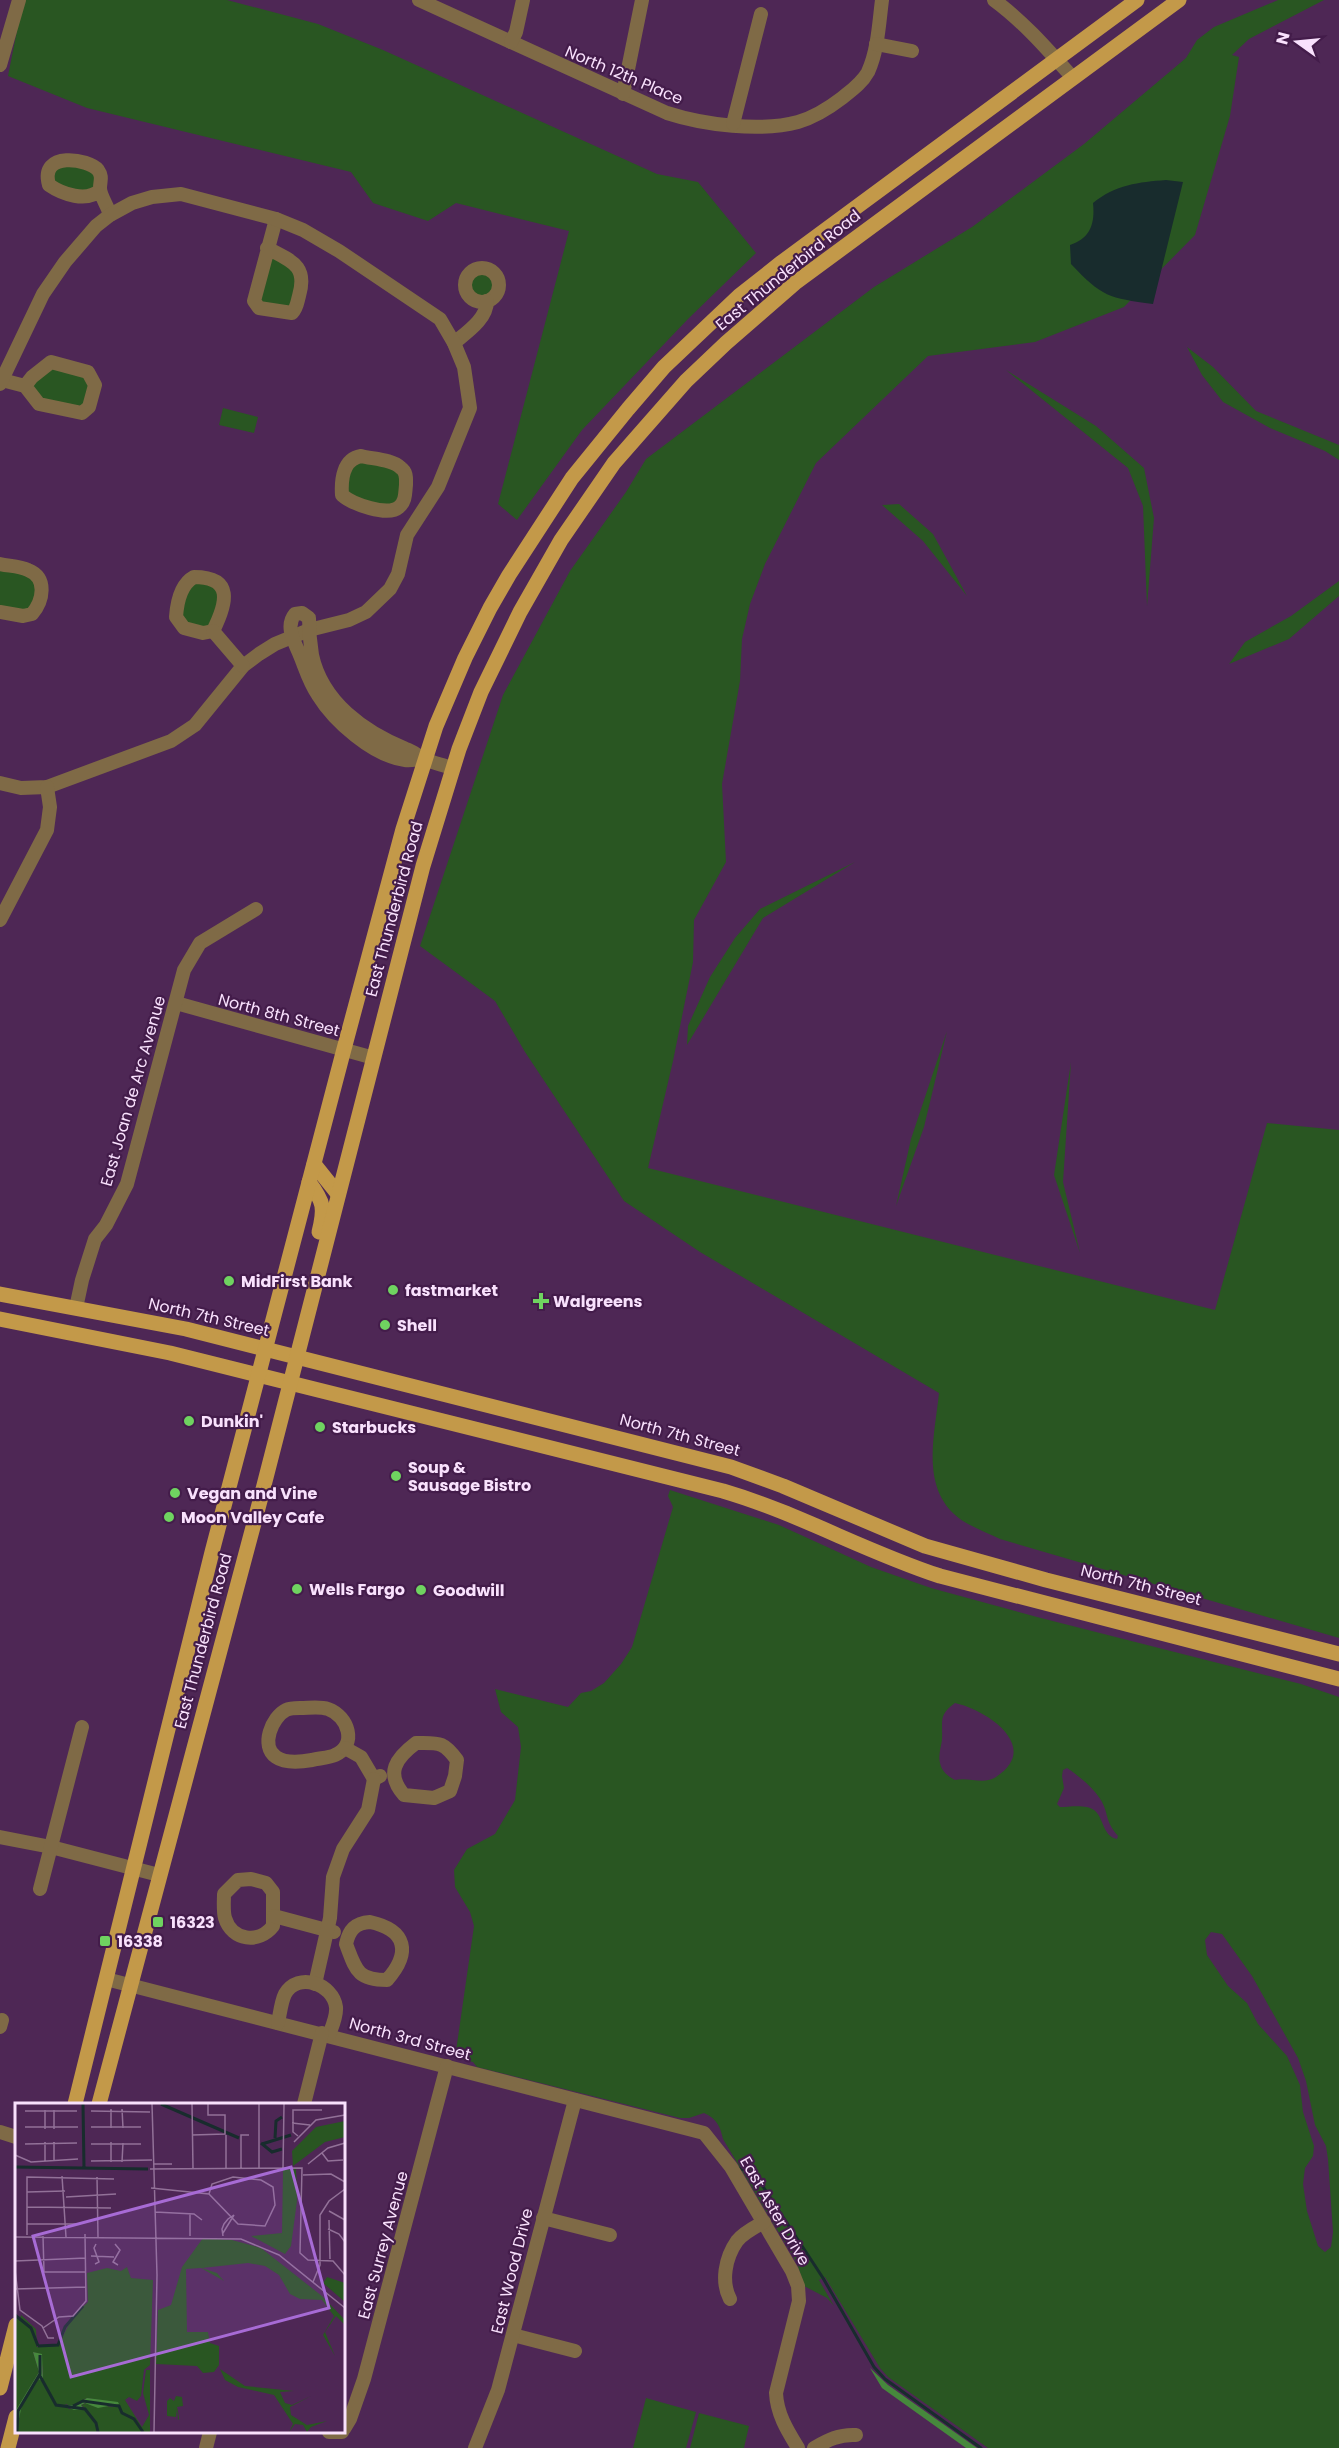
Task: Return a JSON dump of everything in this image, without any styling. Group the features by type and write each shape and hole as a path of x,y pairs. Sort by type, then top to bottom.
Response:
{"main road":[{"name":"East Thunderbird Road","path":"75,2103 212,1552 344,1049 424,759 465,658 508,575 572,478 664,367 739,296 782,262 1137,0"},
{"name":"East Thunderbird Road","path":"99,2103 297,1357 423,866 452,768 486,683 529,594 594,491 649,422 718,350 795,283 1179,0"},
{"path":"314,1164 338,1194"},
{"path":"309,1182 320,1198 323,1209 311,1261 315,1287"},
{"name":"North 7th Street","path":"0,1294 170,1325 741,1470 925,1546 1046,1580 1339,1654"},
{"path":"0,1319 170,1353 723,1491 771,1507 940,1576 1339,1678"},
{"path":"0,2388 13,2353 15,2334"},
{"path":"8,2448 15,2421"}],"street":[{"path":"0,65 19,0"},
{"name":"North 12th Place","path":"419,0 623,94 682,118 733,124 773,126 799,122 827,109 855,88 868,72 876,44"},
{"path":"511,42 516,32 523,0"},
{"path":"623,94 642,0"},
{"path":"882,0 876,44 912,51"},
{"path":"994,0 1014,14 1073,78"},
{"path":"733,124 761,14"},
{"path":"100,190 110,215"},
{"path":"0,783 21,788 47,787 171,741 195,725 243,666 275,644 309,630 349,620 366,612 390,590 398,574 407,535 438,487 470,408 464,367 440,319 339,251 303,230 276,219 181,194 152,197 132,203 96,226 65,262 43,294 1,382 25,386 39,404 82,413 89,407 95,385 88,372 51,362 32,377 25,386"},
{"path":"267,248 297,265 302,273 302,288 296,309 292,313 260,308 254,301 267,248 276,219"},
{"path":"454,343 483,316 487,308 487,301"},
{"path":"361,456 392,463 402,468 406,476 404,501 398,509 392,511 349,501 342,495 347,463 354,457 361,456"},
{"path":"404,501 422,512"},
{"path":"0,564 28,570 37,576 42,588 42,597 32,614 23,616 0,612"},
{"path":"335,708 312,656 306,616 294,614 290,628 292,638 309,679 354,734 380,750 405,760 424,759 452,768"},
{"path":"213,631 243,666"},
{"path":"0,921 47,830 50,807 47,787"},
{"name":"East Joan de Arc Avenue","path":"76,1308 95,1239 106,1225 127,1184 184,970 200,942 256,909"},
{"name":"North 8th Street","path":"176,1004 374,1058"},
{"path":"317,1708 328,1710 343,1719 349,1731 345,1748 335,1755 300,1762 286,1761 276,1757 271,1751 268,1737 274,1722 286,1710 317,1708"},
{"path":"40,1889 82,1727"},
{"path":"416,1743 436,1743 447,1746 457,1760 456,1776 450,1791 434,1798 404,1795 396,1784 394,1774 394,1767 402,1753 416,1743"},
{"path":"315,1983 328,1930 333,1877 343,1849 368,1810 374,1779 361,1757 345,1748"},
{"path":"374,1779 394,1774"},
{"path":"0,1837 51,1847 159,1875"},
{"path":"251,1879 266,1883 273,1892 274,1916 273,1926 265,1935 240,1937 224,1917 224,1894 238,1881 251,1879"},
{"path":"274,1916 347,1937"},
{"path":"370,1922 391,1928 401,1938 403,1950 398,1968 387,1980 370,1980 360,1974 346,1944 347,1937 352,1928 362,1923 370,1922"},
{"name":"North 3rd Street","path":"106,1979 704,2133"},
{"path":"278,2022 286,1993 297,1984 315,1983 332,1995 336,2008 325,2034 304,2103"},
{"name":"East Surrey Avenue","path":"345,2424 350,2419 364,2379 447,2066"},
{"name":"East Wood Drive","path":"475,2448 498,2390 575,2100"},
{"path":"0,2132 15,2137"},
{"name":"East Aster Drive","path":"704,2133 731,2167 792,2271 798,2286 799,2301 776,2393 776,2405 782,2421 798,2448"},
{"path":"543,2218 610,2235"},
{"path":"730,2299 724,2281 737,2240 764,2222"},
{"path":"513,2335 575,2351"},
{"path":"206,2448 210,2433"},
{"path":"814,2448 832,2438 845,2434 856,2435"}],"green space":[{"path":"23,0 227,0 318,24 383,50 657,174 698,182 756,253 688,319 582,430 517,520 498,504 569,231 456,203 428,221 373,203 351,172 87,108 8,76"},
{"path":"1278,0 1324,0 1249,39 1232,55 1239,57 1230,116 1195,235 1124,307 1035,342 928,356 816,463 765,564 750,604 742,639 740,681 722,784 726,862 694,920 693,962 648,1168 1215,1310 1267,1123 1339,1130 1339,1638 1000,1539 959,1518 944,1502 937,1488 934,1473 933,1441 939,1393 700,1252 624,1201 525,1052 495,1001 420,946 503,695 570,571 626,492 646,459 874,287 972,227 1084,144 1186,58 1197,40 1214,27"},
{"path":"52,164 95,167 100,190 62,192 48,170"},
{"path":"267,248 297,265 296,309 259,308"},
{"path":"482,268 494,273 499,285 494,297 482,302 470,297 465,285 470,273"},
{"path":"1187,347 1213,367 1256,411 1339,445 1339,460 1325,451 1270,428 1223,402 1202,375"},
{"path":"51,362 88,372 89,407 34,400 32,377"},
{"path":"1006,370 1096,426 1144,468 1154,518 1147,606 1143,506 1128,468"},
{"path":"223,408 258,417 254,433 219,425"},
{"path":"354,457 402,468 398,509 349,501 342,486"},
{"path":"899,504 933,534 967,596 923,541 882,505"},
{"path":"0,564 37,576 37,608 0,612"},
{"path":"188,580 222,586 216,626 193,631 176,612"},
{"path":"1339,581 1339,596 1289,639 1229,664 1245,642 1291,616"},
{"path":"855,862 763,918 687,1045 688,1026 710,977 735,938 760,909"},
{"path":"947,1031 924,1127 896,1206 911,1139"},
{"path":"1071,1062 1063,1182 1080,1253 1054,1175"},
{"path":"670,1490 779,1525 871,1567 931,1588 1301,1684 1339,1697 1339,2448 988,2448 888,2377 880,2368 825,2277 819,2280 834,2306 827,2298 804,2286 797,2263 712,2118 704,2113 689,2118 680,2118 477,2067 473,2062 455,2058 474,1926 470,1912 455,1887 454,1870 467,1849 495,1834 515,1800 521,1747 518,1727 501,1712 495,1689 568,1707 581,1693 591,1691 604,1683 632,1647 673,1507 668,1496","holes":["955,1703 981,1713 1005,1731 1012,1742 1014,1754 1009,1765 996,1777 981,1781 955,1780 942,1769 939,1757 942,1719 946,1711","1067,1768 1072,1771 1095,1792 1118,1836 1117,1839 1108,1834 1100,1817 1091,1808 1060,1807 1057,1804 1064,1788 1063,1770","1211,1932 1222,1934 1252,1976 1298,2058 1306,2081 1315,2125 1326,2146 1328,2159 1333,2232 1331,2247 1325,2252 1318,2246 1307,2211 1303,2184 1305,2168 1313,2156 1314,2146 1303,2112 1300,2085 1287,2056 1258,2024 1247,2003 1228,1986 1207,1955 1205,1940"]},
{"path":"870,2368 888,2385 977,2448 966,2448 882,2388"},
{"path":"646,2398 696,2412 686,2448 633,2448"},
{"path":"699,2413 749,2426 744,2448 690,2448"}],"shaded area":[{"path":"1166,180 1183,182 1153,304 1126,300 1099,290 1071,264 1070,245 1083,238 1090,229 1093,203 1119,188"}],"waterway":[{"path":"738,2168 749,2171 758,2179 823,2278 874,2367 885,2379 981,2448"}],"place":[{"name":"MidFirst Bank","path":"229,1281"},
{"name":"fastmarket","path":"393,1290"},
{"name":"Walgreens","path":"541,1301"},
{"name":"Shell","path":"385,1325"},
{"name":"Dunkin'","path":"189,1421"},
{"name":"Starbucks","path":"320,1427"},
{"name":"Soup & Sausage Bistro","path":"396,1476"},
{"name":"Vegan and Vine","path":"175,1493"},
{"name":"Moon Valley Cafe","path":"169,1517"},
{"name":"Wells Fargo","path":"297,1589"},
{"name":"Goodwill","path":"421,1590"},
{"name":"16323","path":"158,1922"},
{"name":"16338","path":"105,1941"}]}
